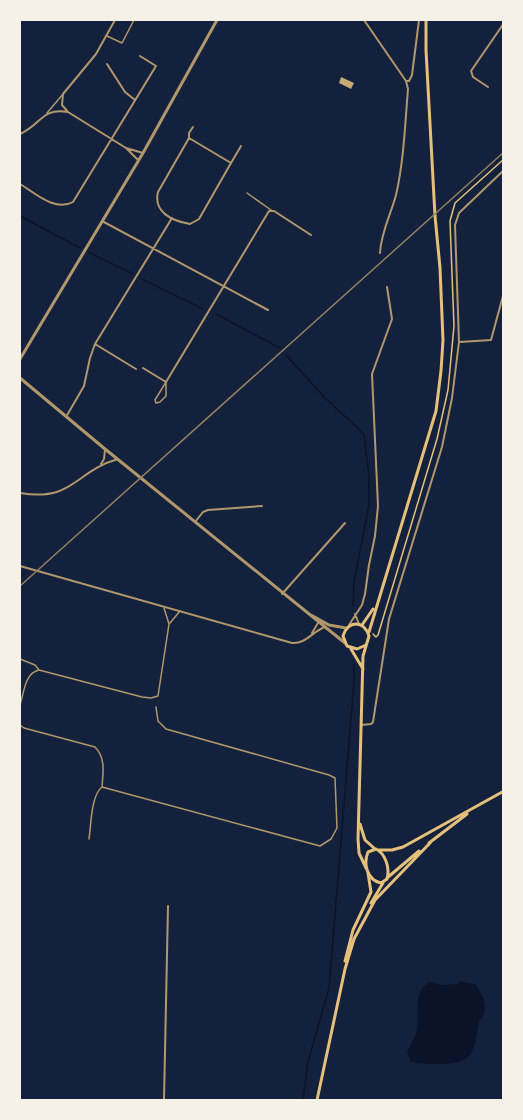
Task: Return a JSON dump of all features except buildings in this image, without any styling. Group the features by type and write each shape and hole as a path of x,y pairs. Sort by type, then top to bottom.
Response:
{"main road":[{"path":"317,1101 351,935 370,892 368,873 359,853 363,656 369,639 374,608 402,527 436,411 443,340 426,20"},
{"path":"363,670 357,657 345,643 343,636 348,627 360,624 374,608"},
{"path":"360,624 369,633"},
{"path":"350,648 357,650 366,645"},
{"path":"366,868 366,854 376,849 392,850 403,847 504,791"},
{"path":"345,969 354,939 387,878 483,803"},
{"path":"359,819 364,838 385,859 387,878"},
{"path":"364,919 375,900 430,843"},
{"path":"368,873 376,882 384,882"}],"street":[{"path":"114,20 96,54 63,94 62,105 68,112 126,148 138,160"},
{"path":"20,359 143,153 217,20"},
{"path":"364,20 406,81 408,89 402,160 381,243 381,253"},
{"path":"406,81 409,81 412,75 419,20"},
{"path":"488,87 473,76 471,71 504,23"},
{"path":"20,184 56,205 65,207 73,202 156,66 140,56"},
{"path":"107,64 125,92 135,100"},
{"path":"20,134 34,126 46,114 56,110 68,112"},
{"path":"192,127 189,138 158,192 156,200 162,213 172,218 190,224 199,219 241,146"},
{"path":"189,138 231,163"},
{"path":"126,148 143,153"},
{"path":"361,725 373,722 389,619 442,447 459,342 454,225 459,213 503,173"},
{"path":"142,368 166,382 271,210 311,235"},
{"path":"66,417 84,386 95,344 172,218"},
{"path":"102,221 268,310"},
{"path":"318,623 348,627 362,605 365,594 377,515 372,374 392,319 387,287"},
{"path":"459,342 491,340 504,292"},
{"path":"95,344 136,369"},
{"path":"20,378 282,594 345,643"},
{"path":"99,466 104,459 105,449"},
{"path":"20,493 43,495 61,492 99,466 118,459"},
{"path":"195,522 202,512 208,510 262,506"},
{"path":"282,594 345,523"},
{"path":"20,566 292,643 298,644 325,627"},
{"path":"304,611 329,625"},
{"path":"355,614 360,624"},
{"path":"311,636 318,623"},
{"path":"164,1101 168,906"}],"lane":[{"path":"106,35 122,43 134,20"},
{"path":"46,114 63,94"},
{"path":"247,193 271,210"},
{"path":"166,382 166,397 157,403 155,400 166,382"},
{"path":"20,705 29,676 39,670 142,698 158,696 169,624 164,607"},
{"path":"169,624 180,611"},
{"path":"20,659 35,665 39,670"},
{"path":"102,788 320,846 331,840 337,828 335,778 166,729 158,721 156,707"},
{"path":"20,725 95,747 103,760 102,788"},
{"path":"89,839 95,798 98,790 102,788"}],"water":[{"path":"458,981 475,984 485,1002 485,1011 479,1021 471,1053 467,1058 452,1063 411,1062 407,1052 417,1030 420,992 429,982 442,985 458,984"}],"waterway":[{"path":"20,216 80,248"},
{"path":"88,252 133,274"},
{"path":"142,279 203,309"},
{"path":"216,314 280,348"},
{"path":"285,354 327,400 364,435 369,476 369,505 354,582 353,605"},
{"path":"303,1100 308,1062 329,988 354,664"}],"railway":[{"path":"20,586 504,152"}]}
